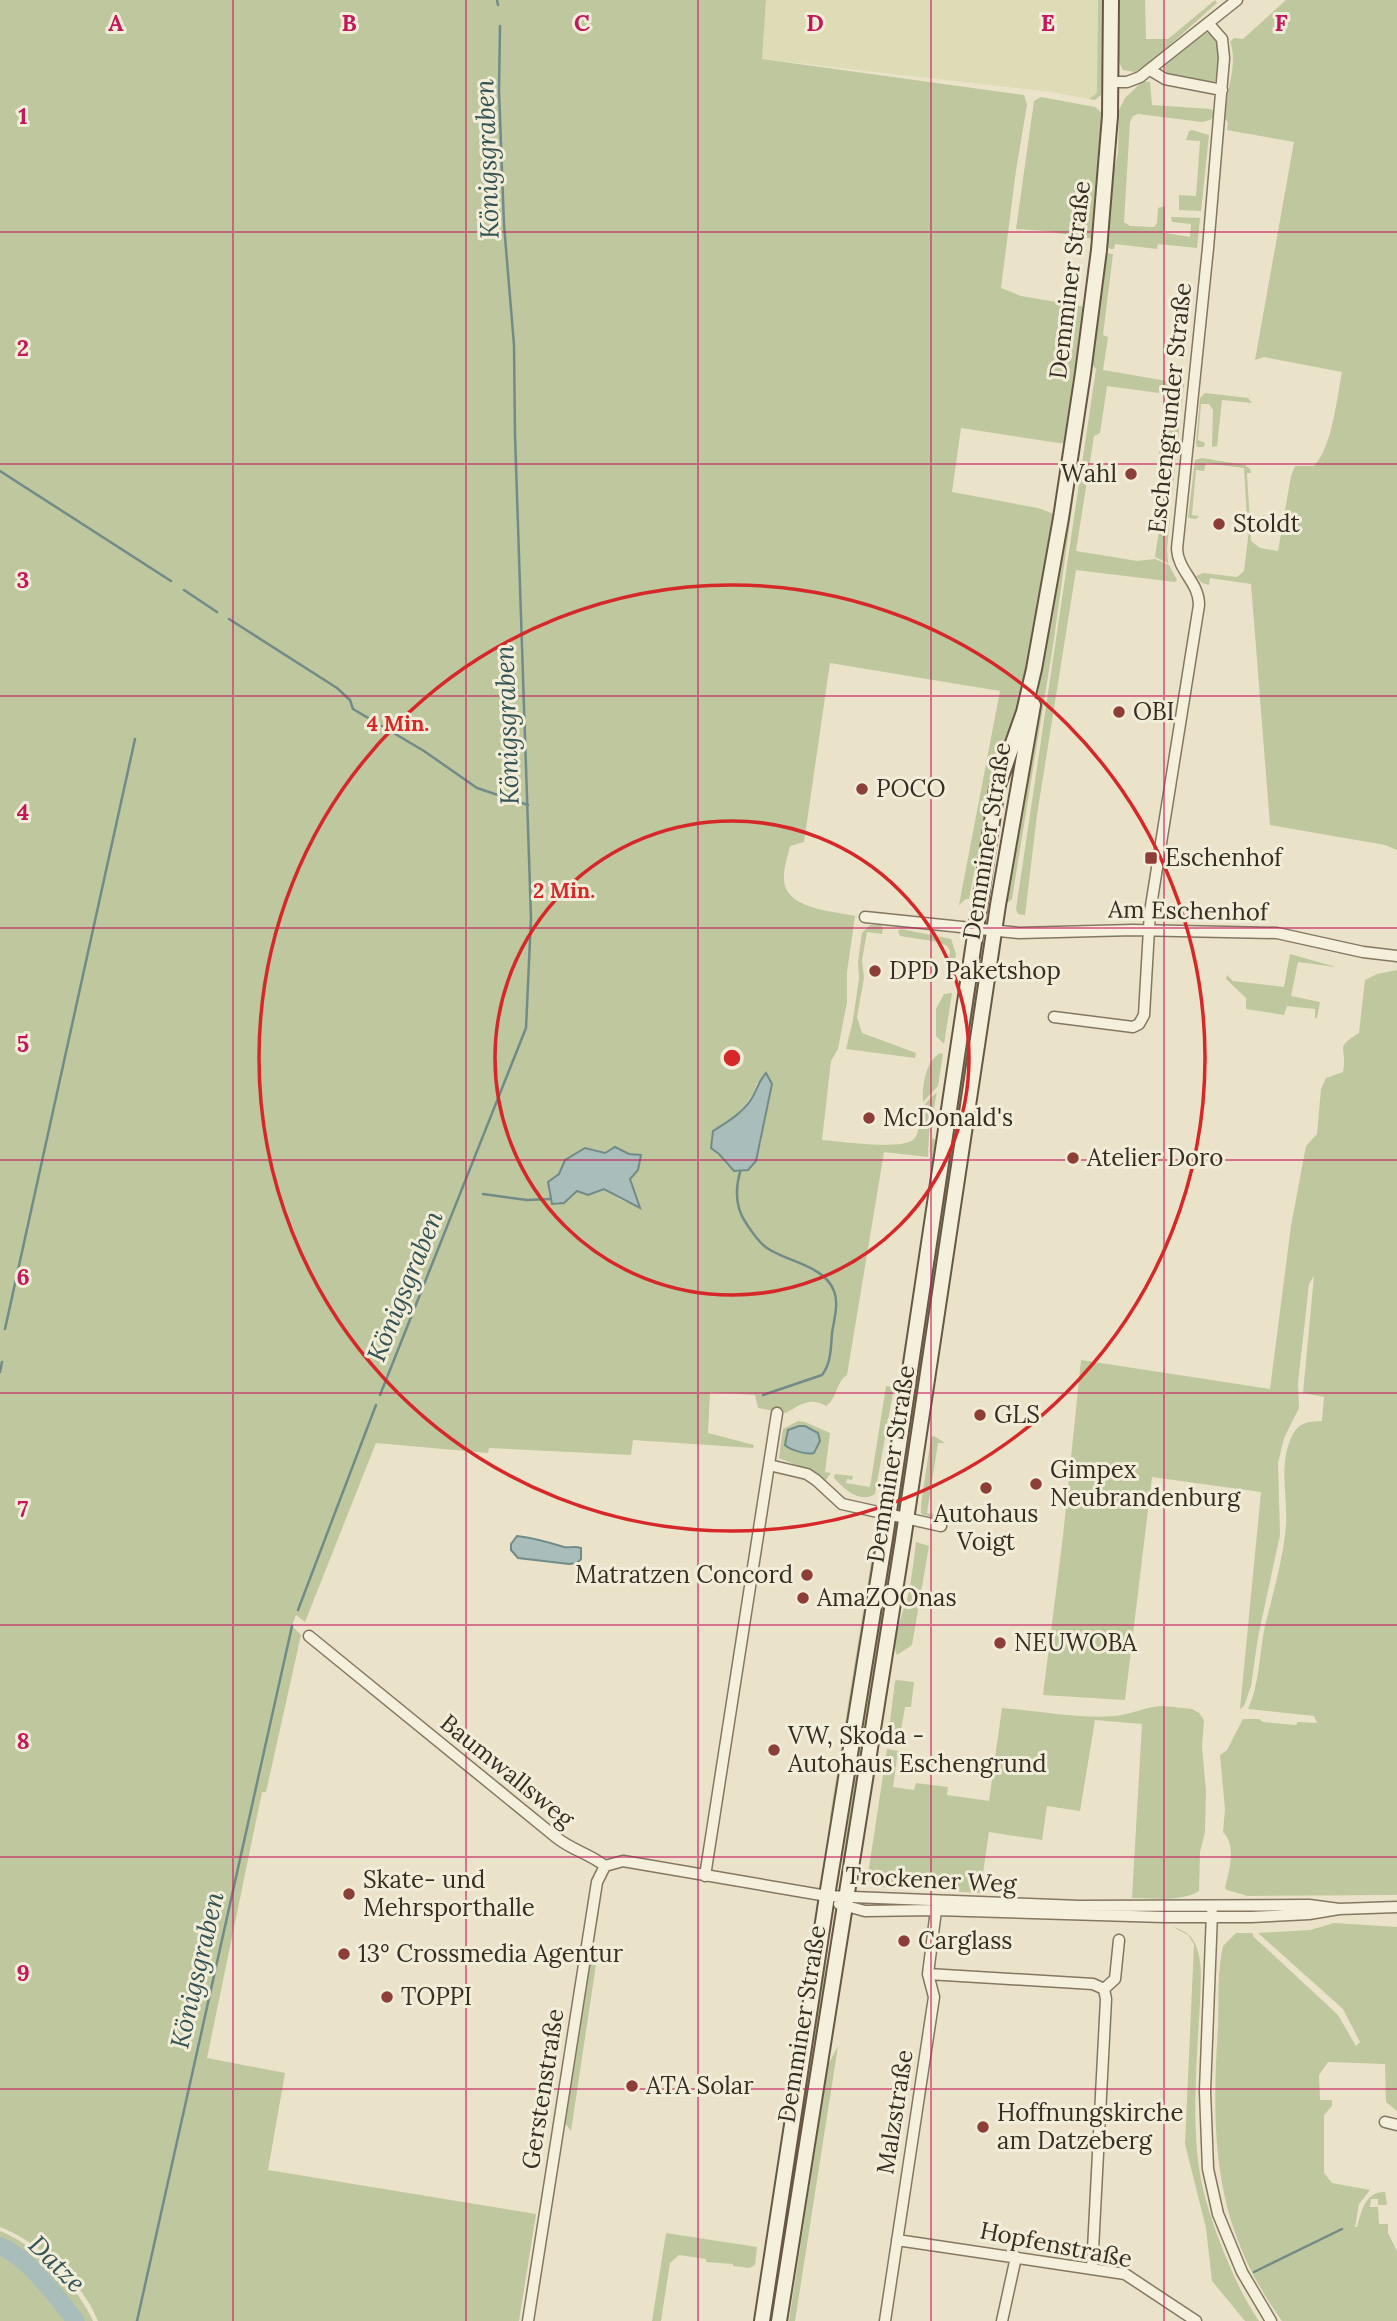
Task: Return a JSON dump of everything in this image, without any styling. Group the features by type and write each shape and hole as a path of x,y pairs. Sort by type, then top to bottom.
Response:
{"main road":[{"name":"Demminer Straße","path":"779,2321 906,1519 1014,805 1036,683 1092,308 1110,116 1111,0"},
{"name":"Demminer Straße","path":"762,2321 889,1515 998,788 1024,712 1045,614"}],"street":[{"path":"1111,82 1132,81 1150,70 1237,0"},
{"name":"Eschengrunder Straße","path":"1149,930 1199,605 1198,591 1178,562 1177,549 1224,58 1222,39 1208,23"},
{"path":"1150,70 1165,79 1222,90"},
{"name":"Demminer Straße","path":"865,917 975,928"},
{"name":"Am Eschenhof","path":"975,928 1034,933 1149,930 1277,933 1363,952 1397,956"},
{"path":"1054,1017 1129,1027 1139,1024 1144,1015 1149,930"},
{"path":"705,1876 777,1413"},
{"path":"769,1465 807,1474 842,1504 941,1526"},
{"name":"Baumwallsweg","path":"309,1636 557,1838 605,1866"},
{"path":"605,1866 623,1861 827,1896"},
{"name":"Gerstenstraße","path":"528,2321 597,1882 605,1866"},
{"name":"Trockener Weg","path":"827,1896 865,1911 936,1910 1212,1917 1309,1914 1339,1909 1397,1907"},
{"name":"Trockener Weg","path":"845,1902 1079,1906 1309,1905 1339,1909"},
{"path":"1212,1906 1205,2091 1208,2169 1218,2214 1242,2272 1271,2321"},
{"name":"Malzstraße","path":"885,2321 934,1997 928,1974 936,1910"},
{"path":"1104,1989 1115,1979 1119,1940"},
{"path":"928,1974 1093,1984 1104,1989"},
{"path":"1092,2269 1106,1999 1104,1989"},
{"path":"1385,2122 1397,2125"},
{"name":"Hopfenstraße","path":"897,2240 1132,2277 1196,2321"},
{"path":"1002,2321 1016,2257"}],"shaded area":[{"path":"766,0 1098,0 1097,93 1089,99 1052,92 761,59"},
{"path":"766,1073 772,1084 756,1161 748,1170 734,1171 711,1148 713,1131 744,1108"},
{"path":"615,1147 629,1154 641,1155 638,1170 630,1179 640,1208 604,1189 588,1195 577,1191 564,1203 552,1204 548,1182 559,1174 565,1160 585,1148 605,1153"},
{"path":"799,1426 818,1433 820,1441 814,1453 799,1452 785,1445 788,1430"},
{"path":"517,1536 564,1547 581,1548 581,1559 577,1563 569,1564 518,1558 511,1550 511,1544"}],"green space":[{"path":"0,0 766,0 762,59 1024,95 1027,105 1001,288 1021,296 1086,307 1066,444 961,428 952,492 1038,508 1054,514 1025,697 991,785 969,899 959,905 1000,691 830,663 804,842 790,846 784,871 787,890 801,903 855,916 847,972 847,1002 838,1049 831,1061 822,1140 885,1145 908,1143 917,1133 921,1109 937,1092 929,1133 928,1157 884,1152 847,1375 826,1406 811,1402 801,1404 786,1413 758,1408 755,1395 710,1392 708,1433 754,1445 753,1448 633,1440 631,1455 489,1448 488,1453 376,1443 305,1622 296,1615 292,1626 301,1635 266,1792 262,1792 207,2058 285,2073 268,2170 536,2214 519,2321 98,2321 81,2291 58,2265 30,2243 0,2227","holes":["757,1083 772,1085 761,1144 728,1166 719,1154 713,1131 740,1111 750,1099","615,1147 629,1154 641,1155 630,1179 639,1207 604,1189 588,1195 577,1191 564,1203 548,1182"]},
{"path":"1098,0 1105,0 1105,56 1101,95 1095,100 1089,99 1097,93"},
{"path":"1117,0 1145,0 1146,39 1168,39 1215,0 1217,3 1146,66 1135,72 1123,70 1118,60"},
{"path":"1286,0 1397,0 1397,850 1385,845 1270,825 1251,584 1210,578 1209,585 1202,583 1196,576 1203,573 1237,577 1244,571 1248,538 1244,468 1206,463 1204,471 1196,470 1192,515 1199,516 1196,519 1188,518 1195,460 1202,458 1245,465 1251,473 1247,473 1251,541 1260,548 1278,551 1295,466 1314,466 1320,458 1336,408 1342,372 1264,357 1255,360 1294,142 1227,130 1228,122 1224,118 1233,60 1230,42 1234,38 1243,39"},
{"path":"1204,32 1216,38 1219,44 1218,80 1210,83 1166,73 1163,64"},
{"path":"1143,81 1150,82 1152,105 1210,109 1215,116 1202,122 1138,114 1133,116 1130,122 1124,222 1130,226 1154,227 1157,223 1158,208 1165,206 1165,233 1190,237 1191,224 1172,222 1171,217 1200,218 1197,248 1158,244 1157,249 1115,244 1114,249 1110,249 1105,244 1109,196 1118,152 1119,110 1125,98"},
{"path":"1041,97 1095,107 1103,114 1094,239 1016,229 1034,101"},
{"path":"1192,130 1209,135 1201,211 1179,210 1179,195 1196,196 1200,141 1186,140"},
{"path":"1107,253 1113,254 1103,335 1108,337 1103,370 1184,384 1181,412 1169,411 1166,408 1173,408 1174,395 1107,386 1100,433 1094,436 1076,551 1137,561 1155,559 1169,565 1177,580 1175,582 1076,570 1037,815 1025,915 1018,914 1016,909 1096,369 1090,362"},
{"path":"1086,378 1089,383 1054,639 1012,899 1006,904"},
{"path":"1205,393 1248,398 1252,403 1222,400 1217,446 1212,447 1213,410 1209,404 1201,404 1198,440 1205,443 1204,447 1197,447 1200,398"},
{"path":"1166,418 1180,420 1172,496 1156,492 1165,493 1169,467 1159,454 1161,444 1167,441 1170,422 1164,421"},
{"path":"1166,507 1167,515 1170,516 1168,563 1155,557 1162,511 1154,509"},
{"path":"870,925 881,925 883,928 882,934 867,932 862,960 864,978 857,1017 862,1033 916,1053 915,1058 846,1049 859,978 862,933"},
{"path":"901,929 951,939 956,954 952,980 947,977 950,951 947,946 939,942 900,936 898,931"},
{"path":"1290,954 1336,967 1298,962 1291,996 1320,1002 1317,1018 1315,1009 1287,1006 1284,1015 1246,1009 1246,998 1226,979 1227,975 1233,981 1284,987"},
{"path":"977,958 981,958 969,1038 968,1068 902,1498 899,1498 907,1450 908,1419 963,1067 966,1025"},
{"path":"1397,970 1397,1895 1248,1896 1225,1888 1231,1851 1223,1832 1225,1809 1220,1755 1227,1750 1243,1719 1296,1725 1298,1722 1317,1723 1314,1716 1248,1709 1255,1689 1265,1626 1285,1539 1285,1458 1292,1436 1301,1425 1322,1421 1324,1397 1303,1393 1314,1276 1309,1284 1298,1383 1299,1408 1284,1438 1278,1463 1280,1535 1258,1637 1251,1686 1244,1706 1240,1709 1261,1492 1152,1477 1125,1700 1043,1695 1081,1360 1270,1389 1291,1226 1306,1146 1317,1134 1321,1089 1326,1078 1343,1072 1344,1046 1359,1033 1365,980 1377,974"},
{"path":"952,993 944,1044 936,1036 936,1009 944,994"},
{"path":"940,1053 943,1054 938,1086 923,1102 928,1069"},
{"path":"932,1139 935,1139 936,1153 898,1407 891,1433 931,1178"},
{"path":"886,1386 894,1387 875,1494 869,1497 858,1496 847,1491 834,1478 835,1474 853,1476 852,1480 847,1479 846,1483 870,1487"},
{"path":"798,1421 830,1433 825,1472 831,1473 825,1481 818,1474 779,1458 783,1429"},
{"path":"934,1436 945,1443 938,1443 927,1513 935,1515 932,1517 921,1514 921,1505 931,1437"},
{"path":"877,1542 829,1848 830,1816 874,1544"},
{"path":"891,1542 885,1603 845,1861 842,1861 854,1768"},
{"path":"916,1542 929,1546 912,1645 897,1655 895,1642 909,1592"},
{"path":"897,1680 914,1682 911,1707 905,1707 898,1747 887,1746"},
{"path":"1163,1706 1192,1709 1204,1720 1202,1747 1206,1791 1205,1832 1200,1852 1199,1891 1175,1898 1132,1898 1142,1724 1095,1720 1080,1811 1047,1806 1042,1840 989,1832 980,1893 877,1887 867,1881 887,1749 898,1751 893,1787 914,1790 916,1783 948,1787 947,1795 989,1801 1002,1708 1100,1717"},
{"path":"1334,1923 1397,1927 1397,2111 1386,2102 1385,2064 1328,2062 1319,2075 1320,2100 1332,2100 1332,2106 1324,2115 1324,2173 1332,2183 1370,2190 1359,2204 1355,2227 1369,2199 1385,2192 1387,2205 1378,2205 1378,2199 1371,2199 1370,2207 1378,2207 1379,2224 1388,2224 1388,2233 1397,2251 1397,2321 1282,2321 1259,2285 1242,2250 1222,2180 1215,2106 1219,1975 1223,1946 1236,1933 1252,1933 1338,2015 1356,2046 1360,2042 1343,2009 1258,1933 1310,1930"},
{"path":"1173,1927 1187,1933 1195,1943 1201,1971 1195,2119 1203,2189 1227,2259 1259,2321 1245,2321 1212,2281 1206,2228 1185,2144 1194,1944 1188,1935"},
{"path":"825,1950 828,1950 812,2070 772,2321 768,2321"},
{"path":"591,1951 598,1951 571,2131 565,2123"},
{"path":"838,2046 795,2321 789,2321 828,2065"},
{"path":"0,2231 28,2246 54,2268 77,2294 93,2321 0,2321"},
{"path":"666,2233 757,2247 755,2265 749,2268 733,2266 679,2255 670,2263 661,2321 652,2321"}],"waterway":[{"name":"Königsgraben","path":"497,0 498,5"},
{"name":"Königsgraben","path":"380,1395 526,1028 531,918 514,345 504,225 499,91 500,26"},
{"path":"0,471 171,581"},
{"path":"184,590 217,612"},
{"path":"229,619 337,688 350,700 353,709 424,751 477,788 528,805"},
{"path":"5,1329 135,739"},
{"path":"740,1172 737,1185 738,1205 755,1237 775,1253 822,1275 834,1291 836,1301 830,1355 822,1375 763,1395"},
{"path":"483,1194 527,1200 550,1199"},
{"path":"0,1372 2,1362"},
{"name":"Königsgraben","path":"298,1610 376,1405"},
{"name":"Königsgraben","path":"137,2321 292,1626"},
{"path":"1254,2272 1342,2229"},
{"name":"Datze","path":"0,2246 32,2269 76,2321"}],"place":[{"name":"Wahl","path":"1131,474"},
{"name":"Stoldt","path":"1219,524"},
{"name":"OBI","path":"1119,712"},
{"name":"POCO","path":"862,789"},
{"name":"Eschenhof","path":"1151,858"},
{"name":"DPD Paketshop","path":"875,971"},
{"name":"McDonald's","path":"869,1118"},
{"name":"Atelier Doro","path":"1073,1158"},
{"name":"GLS","path":"980,1415"},
{"name":"Gimpex Neubrandenburg","path":"1036,1484"},
{"name":"Autohaus Voigt","path":"986,1488"},
{"name":"Matratzen Concord","path":"807,1575"},
{"name":"AmaZOOnas","path":"803,1598"},
{"name":"NEUWOBA","path":"1000,1643"},
{"name":"VW, Skoda - Autohaus Eschengrund","path":"774,1750"},
{"name":"Skate- und Mehrsporthalle","path":"349,1894"},
{"name":"Carglass","path":"904,1941"},
{"name":"13° Crossmedia Agentur","path":"344,1954"},
{"name":"TOPPI","path":"387,1997"},
{"name":"ATA Solar","path":"632,2086"},
{"name":"Hoffnungskirche am Datzeberg","path":"983,2127"}]}
